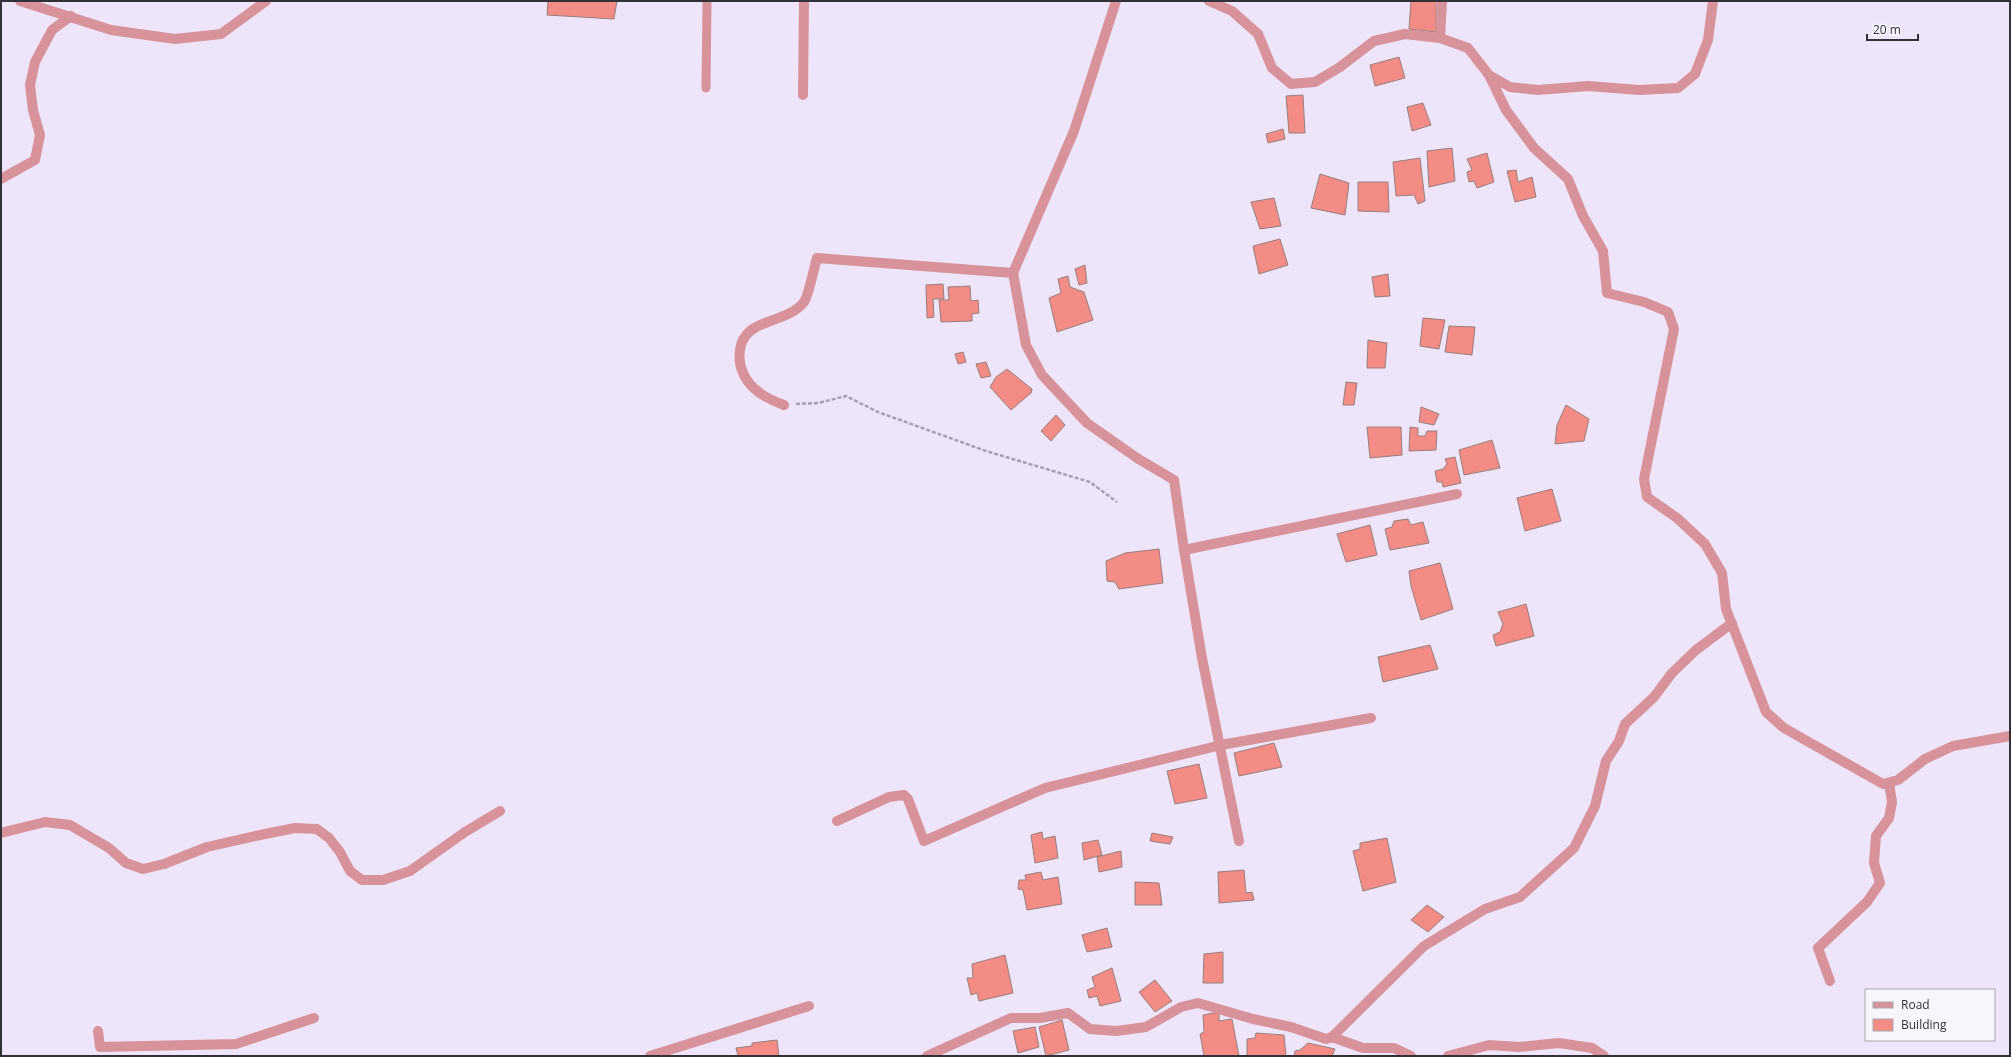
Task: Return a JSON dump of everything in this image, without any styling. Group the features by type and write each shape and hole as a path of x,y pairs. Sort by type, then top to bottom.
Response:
{"street":[{"path":"20,1 111,30 175,39 221,34 266,1"},
{"path":"803,95 804,1"},
{"path":"1116,1 1074,132 1013,273 1026,345 1042,375 1087,423 1137,458 1174,480 1202,658 1221,745 1238,841"},
{"path":"1209,1 1232,11 1258,34 1272,68 1291,84 1315,82 1340,67 1374,41 1405,34 1440,38 1468,48 1489,74 1506,110 1534,148 1568,179 1582,216 1604,251 1607,293 1644,302 1668,312 1674,329 1644,479 1647,497 1677,518 1705,544 1722,573 1726,609 1766,712 1784,728 1883,784 1898,780 1925,759 1953,746 2010,736"},
{"path":"1440,38 1442,1"},
{"path":"1489,74 1510,87 1538,90 1588,86 1638,90 1678,88 1695,74 1708,40 1713,1"},
{"path":"1,179 35,160 40,135 33,110 30,85 35,62 52,30 71,16"},
{"path":"784,405 766,398 745,380 738,362 741,339 752,328 791,313 805,301 817,258 1013,273"},
{"path":"1184,550 1457,494"},
{"path":"1332,1038 1424,946 1485,909 1520,897 1574,848 1595,806 1606,761 1619,741 1625,724 1654,697 1672,673 1696,650 1732,623"},
{"path":"837,821 889,797 904,795 908,799 924,841 1045,788 1221,745 1371,718"},
{"path":"1830,981 1818,948 1867,902 1880,883 1874,863 1876,836 1889,818 1892,802 1889,783"},
{"path":"1,833 45,822 70,825 109,848 126,863 143,869 164,864 207,847 295,828 317,829 329,838 340,852 350,870 362,880 383,880 410,871 465,832 500,811"},
{"path":"927,1056 1011,1018 1040,1018 1068,1013 1090,1029 1116,1032 1146,1027 1181,1007 1198,1003 1253,1019 1291,1026 1326,1039 1332,1038 1363,1048 1394,1048 1411,1056"},
{"path":"650,1056 809,1006"},
{"path":"98,1031 100,1047 236,1044 314,1018"},
{"path":"1448,1056 1489,1045 1519,1047 1559,1043 1592,1048 1604,1056"}],"lane":[{"path":"706,88 707,1"}],"path":[{"path":"784,405 818,403 846,396 878,412 986,451 1090,482 1117,502"}],"building":[{"path":"548,1 617,1 614,19 547,15"},
{"path":"1411,1 1436,1 1436,32 1409,29"},
{"path":"1399,57 1405,78 1375,86 1370,65"},
{"path":"1303,95 1305,133 1289,133 1286,96"},
{"path":"1423,103 1431,125 1412,131 1407,107"},
{"path":"1283,129 1285,139 1268,143 1266,134"},
{"path":"1452,148 1455,181 1429,187 1427,151"},
{"path":"1487,153 1494,182 1477,188 1474,181 1469,182 1467,172 1472,170 1467,159"},
{"path":"1420,158 1425,201 1418,204 1414,195 1396,196 1393,162"},
{"path":"1516,170 1518,182 1532,177 1536,197 1515,202 1507,171"},
{"path":"1320,174 1349,183 1345,215 1311,208"},
{"path":"1358,182 1388,182 1389,212 1358,211"},
{"path":"1274,198 1281,226 1260,229 1251,202"},
{"path":"1280,239 1288,265 1259,274 1253,246"},
{"path":"1085,265 1087,283 1079,285 1075,269"},
{"path":"1388,274 1390,296 1375,297 1372,277"},
{"path":"1068,276 1070,287 1084,292 1093,320 1057,332 1049,298 1061,293 1058,279"},
{"path":"943,284 944,299 933,299 934,317 927,318 926,285"},
{"path":"970,286 971,301 978,300 979,313 972,314 972,321 941,322 939,300 949,300 948,287"},
{"path":"1423,318 1445,320 1439,349 1420,346"},
{"path":"1449,326 1475,327 1472,355 1445,352"},
{"path":"1368,340 1387,343 1385,368 1367,368"},
{"path":"963,352 966,362 958,364 955,354"},
{"path":"986,362 991,376 981,378 976,364"},
{"path":"1007,369 1032,389 1031,393 1011,410 990,387 996,377"},
{"path":"1346,382 1357,383 1354,405 1343,405"},
{"path":"1566,405 1589,419 1584,441 1555,444 1557,425"},
{"path":"1421,407 1439,414 1434,425 1419,422"},
{"path":"1056,415 1065,425 1051,441 1041,431"},
{"path":"1367,427 1401,427 1402,455 1370,458"},
{"path":"1410,427 1418,428 1418,436 1425,436 1427,431 1437,431 1436,450 1409,451"},
{"path":"1492,440 1500,468 1464,475 1459,450"},
{"path":"1455,457 1461,483 1443,487 1442,482 1437,482 1435,471 1443,469 1447,464 1445,459"},
{"path":"1552,489 1561,521 1525,531 1517,498"},
{"path":"1408,519 1411,525 1423,522 1429,543 1390,550 1385,529 1392,527 1394,521"},
{"path":"1370,525 1377,555 1346,562 1337,534"},
{"path":"1159,549 1163,583 1119,589 1115,582 1107,581 1106,561 1125,553"},
{"path":"1440,563 1453,609 1421,620 1411,586 1409,571"},
{"path":"1526,604 1534,636 1496,646 1493,635 1500,632 1503,624 1498,612"},
{"path":"1430,645 1438,669 1383,682 1378,657"},
{"path":"1274,743 1282,767 1239,776 1234,753"},
{"path":"1199,764 1207,798 1175,804 1167,771"},
{"path":"1042,832 1043,839 1055,836 1058,858 1035,863 1031,835"},
{"path":"1152,833 1173,837 1170,844 1150,841"},
{"path":"1387,838 1396,882 1363,891 1353,851 1360,849 1360,843"},
{"path":"1098,840 1102,855 1084,860 1082,843"},
{"path":"1121,851 1122,867 1099,872 1097,857"},
{"path":"1244,870 1246,893 1252,892 1254,900 1219,903 1218,872"},
{"path":"1041,872 1043,880 1058,877 1062,904 1027,910 1023,890 1018,889 1019,880 1026,880 1025,875"},
{"path":"1135,882 1159,883 1162,905 1135,905"},
{"path":"1427,905 1444,917 1428,932 1411,920"},
{"path":"1107,928 1112,947 1087,952 1082,935"},
{"path":"1223,952 1223,983 1203,983 1204,954"},
{"path":"1005,955 1013,993 979,1001 977,993 971,995 967,978 973,978 972,964"},
{"path":"1112,968 1121,1001 1100,1006 1097,996 1089,998 1087,990 1095,987 1092,977"},
{"path":"1155,980 1172,1001 1155,1012 1139,992"},
{"path":"1219,1012 1219,1021 1232,1019 1239,1056 1204,1056 1200,1034 1204,1032 1203,1015"},
{"path":"1062,1020 1069,1050 1046,1056 1039,1027"},
{"path":"1035,1027 1039,1047 1018,1053 1013,1031"},
{"path":"1256,1033 1284,1035 1286,1056 1247,1056 1247,1039 1255,1038"},
{"path":"777,1040 779,1056 738,1056 736,1048 752,1046 752,1043"},
{"path":"1308,1043 1335,1049 1332,1056 1294,1056 1295,1051 1300,1050"}]}
